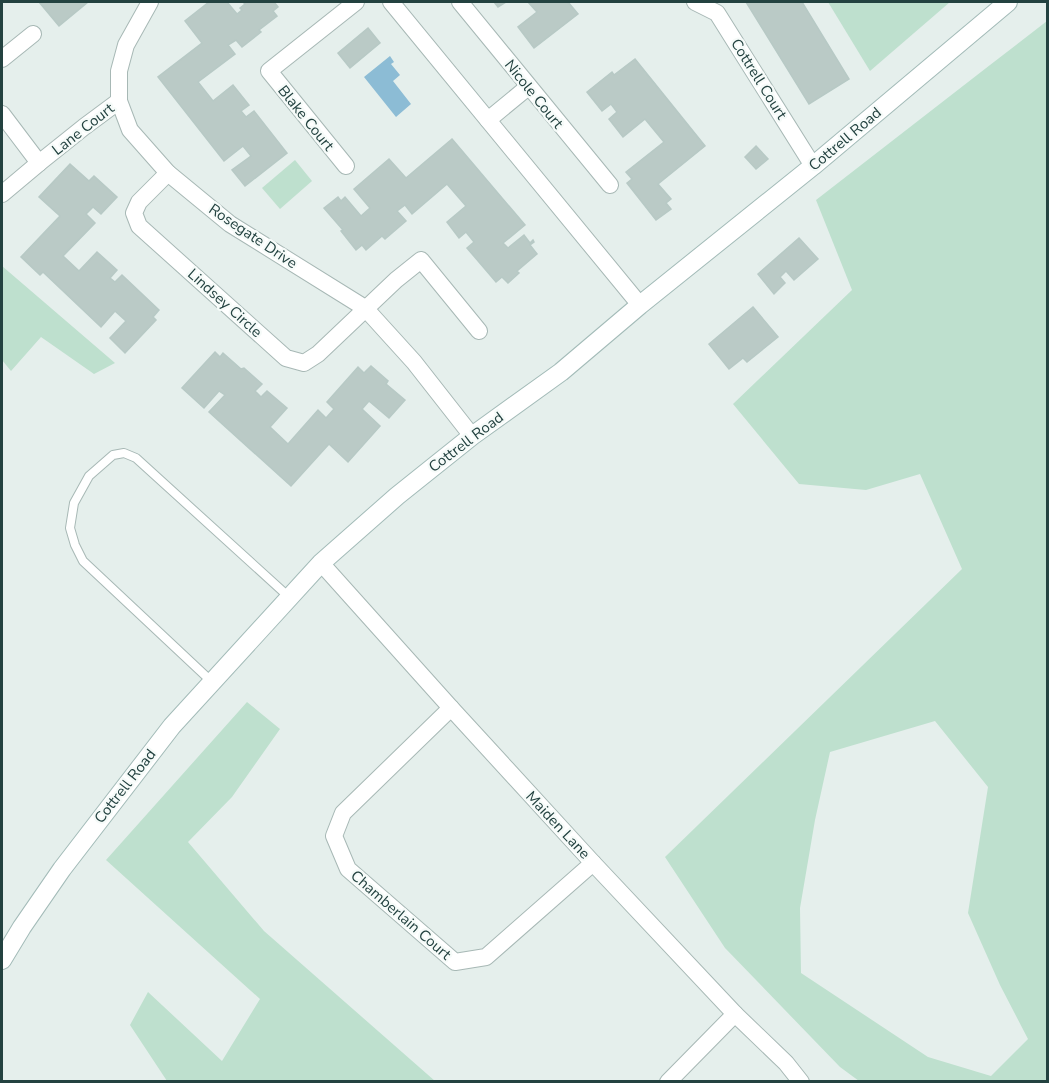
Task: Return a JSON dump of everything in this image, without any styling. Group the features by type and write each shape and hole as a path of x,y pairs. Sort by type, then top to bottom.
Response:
{"street":[{"name":"Rosegate Drive","path":"150,2 126,45 119,71 119,101 130,130 168,172 230,224 365,308 414,362 472,436"},
{"name":"Blake Court","path":"346,166 269,71 356,2"},
{"path":"391,2 640,306"},
{"name":"Nicole Court","path":"460,2 610,185"},
{"name":"Cottrell Court","path":"695,2 717,13 813,166"},
{"name":"Cottrell Road","path":"2,960 62,868 165,735 211,681 321,564 397,496 472,436 561,372 813,166 1008,2"},
{"path":"2,59 33,34"},
{"path":"488,120 528,87"},
{"name":"Lane Court","path":"2,114 39,163 119,101"},
{"path":"2,194 39,163"},
{"name":"Lindsey Circle","path":"168,172 139,202 134,213 139,226 286,358 304,363 318,354 365,308"},
{"path":"365,308 421,260 479,331"},
{"name":"Maiden Lane","path":"321,564 593,863 735,1014 786,1063 801,1082"},
{"name":"Chamberlain Court","path":"451,708 343,813 334,836 348,869 455,962 486,957 593,863"},
{"path":"668,1082 735,1014"}],"lane":[{"path":"211,681 83,561 70,528 74,503 89,476 113,455 124,453 136,458 289,597"}],"green space":[{"path":"828,2 950,2 870,71"},
{"path":"1047,21 1047,1081 859,1081 840,1067 725,948 665,857 962,569 920,474 866,490 799,484 733,404 852,290 816,200","holes":["935,721 988,787 968,913 1000,985 1028,1039 991,1076 928,1057 801,973 800,908 815,820 830,752"]},
{"path":"295,160 312,181 280,209 262,188"},
{"path":"2,266 115,363 94,374 41,337 11,371 2,360"},
{"path":"247,702 280,729 232,797 188,842 264,931 435,1081 167,1081 130,1025 148,992 222,1061 260,999 106,860"}],"water":[{"path":"390,56 394,62 391,64 400,75 393,81 411,104 396,117 364,77"}],"building":[{"path":"39,2 88,2 59,26"},
{"path":"209,2 227,2 237,14 245,4 243,2 274,2 278,7 273,11 277,16 259,30 261,32 242,47 236,40 228,45 235,54 198,82 213,101 233,85 249,105 241,111 246,117 254,111 287,153 245,186 232,170 251,156 243,146 224,161 158,77 202,43 185,21"},
{"path":"494,2 506,2 498,7"},
{"path":"528,2 568,2 578,14 534,48 518,27 537,12"},
{"path":"746,2 802,2 849,79 809,104"},
{"path":"368,28 380,43 350,68 338,53"},
{"path":"635,59 705,146 658,184 671,199 666,203 671,209 656,220 627,183 632,179 626,172 664,142 645,119 623,137 609,119 617,112 611,104 602,111 587,92 612,72 614,75"},
{"path":"452,139 525,225 503,243 508,248 524,235 530,243 533,240 534,242 530,245 537,254 517,271 519,273 508,283 502,277 496,282 467,248 474,242 466,232 459,238 447,222 466,206 447,184 412,214 405,205 397,211 406,221 385,239 382,236 366,250 362,245 356,250 324,208 338,197 341,201 345,197 361,216 370,208 354,189 389,159 406,178"},
{"path":"756,146 768,159 756,169 745,157"},
{"path":"70,164 89,181 94,176 117,197 101,214 93,207 86,214 95,223 63,256 79,271 97,252 117,270 110,278 115,282 122,275 159,310 153,317 156,320 125,353 110,338 126,321 115,311 101,327 43,272 40,275 21,257 60,216 39,197"},
{"path":"799,238 818,259 794,280 786,271 780,277 785,283 774,294 758,274"},
{"path":"753,307 778,337 747,362 743,358 729,369 709,344"},
{"path":"215,352 220,357 223,353 262,384 255,391 261,397 267,391 287,408 270,427 288,444 318,410 326,418 334,409 327,402 358,367 364,373 371,366 388,381 386,384 405,400 389,418 369,401 362,409 380,426 348,462 329,444 291,486 209,412 225,395 219,391 204,408 182,388"}]}
